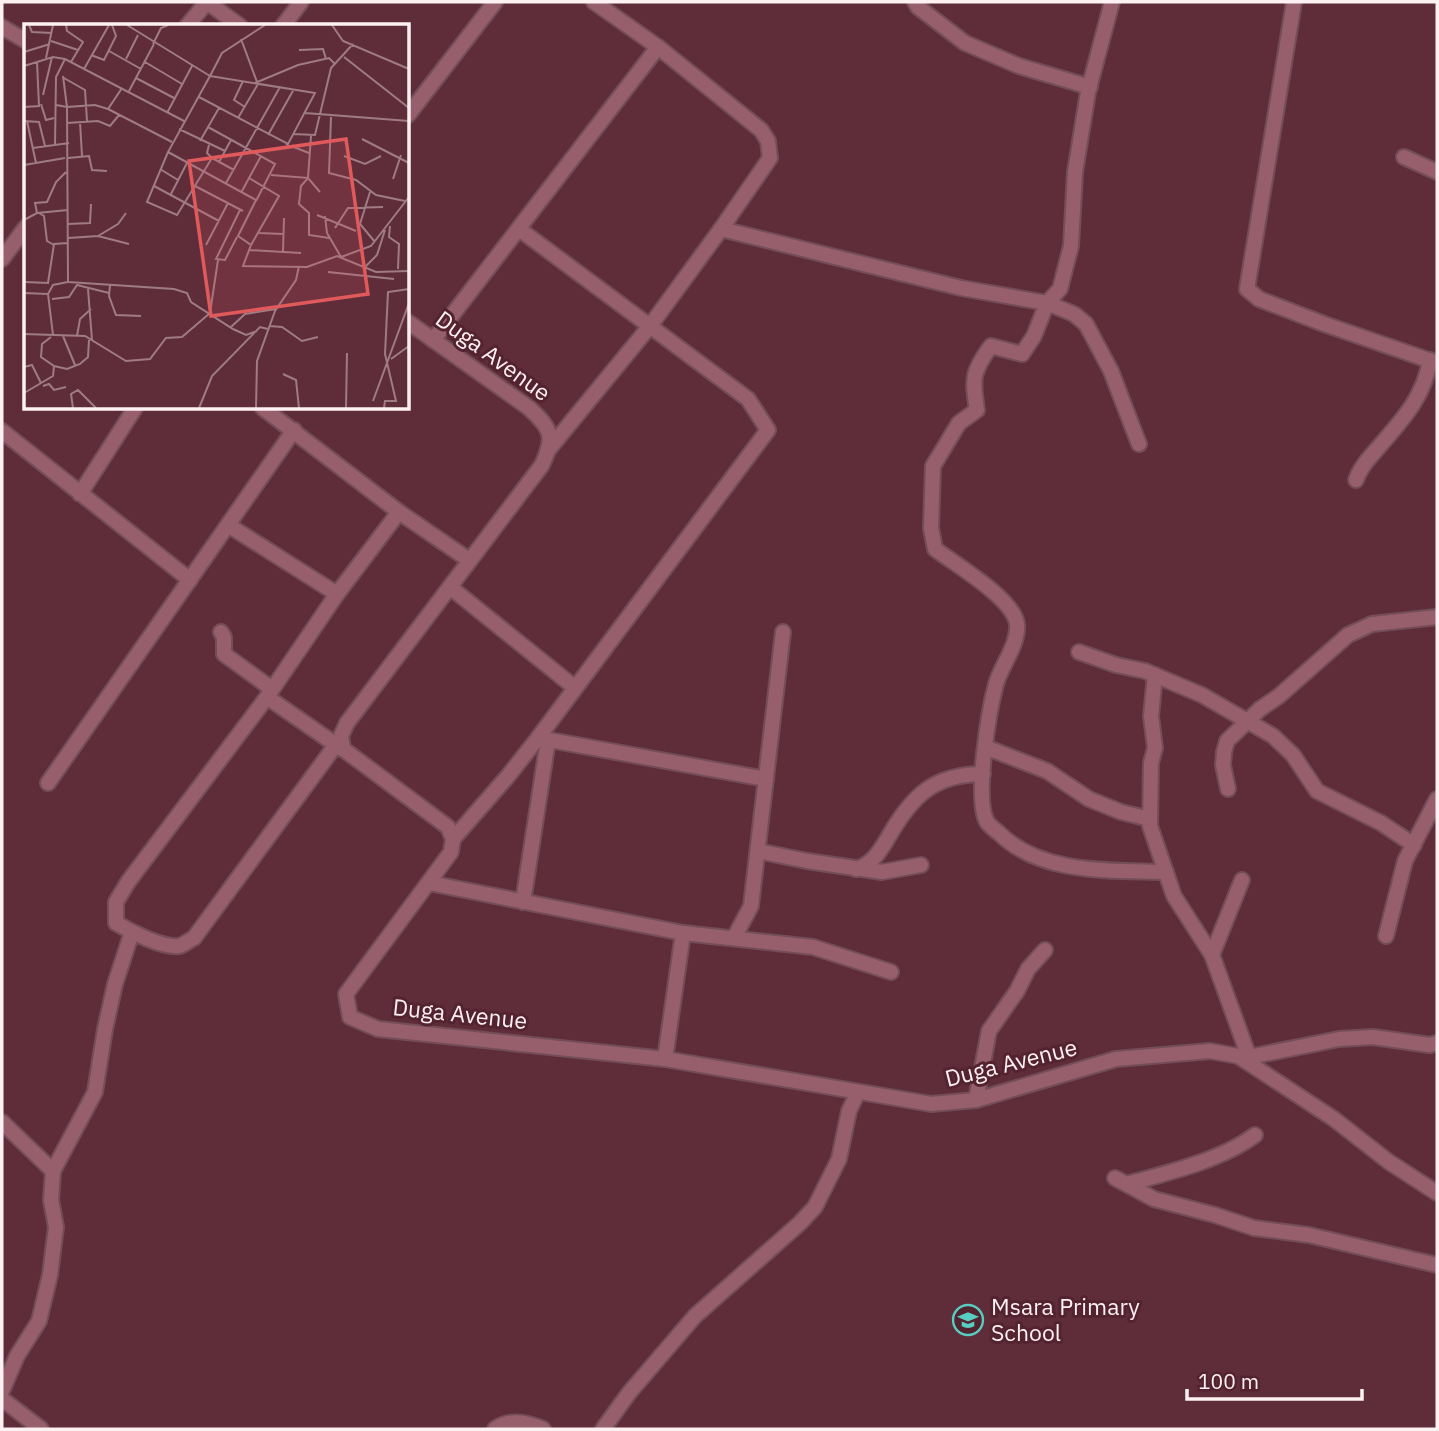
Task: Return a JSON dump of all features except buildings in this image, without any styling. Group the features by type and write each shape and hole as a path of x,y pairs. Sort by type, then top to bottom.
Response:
{"street":[{"path":"189,24 207,2 237,24"},
{"path":"285,24 302,2"},
{"path":"410,112 495,2"},
{"path":"400,512 337,594 269,693 128,882 116,902 116,923 132,932 167,944 181,946 194,938 339,748 347,723 542,465 549,449 650,326 722,229 770,158 768,141 761,130 658,47 594,2"},
{"path":"915,2 965,43 1019,66 1090,87"},
{"path":"1112,2 1090,87 1075,172 1071,246 1060,289 1047,303 1034,336 1022,354 991,346 976,366 973,385 977,410 959,423 933,466 931,528 936,549 988,586 1017,622 1016,634 996,683 985,747 983,808 987,822 1012,846 1032,856 1069,866 1166,872"},
{"path":"1294,2 1248,289 1259,299 1284,309 1434,362 1412,409 1369,458 1356,480"},
{"path":"2,27 24,40"},
{"path":"433,341 658,47"},
{"path":"1404,157 1437,172"},
{"path":"519,229 650,326"},
{"path":"722,229 961,288 1047,303 1074,314 1087,324 1111,371 1139,444"},
{"path":"2,259 23,237"},
{"name":"Duga Avenue","path":"410,324 536,414 551,435 549,449"},
{"name":"Duga Avenue","path":"650,326 748,399 768,430 574,687 543,739 453,839 451,852 346,994 350,1017 378,1029 665,1059 931,1104 976,1100 1116,1059 1210,1051 1244,1057 1334,1119 1389,1163 1437,1193"},
{"path":"80,494 134,410"},
{"path":"265,410 400,512 469,560"},
{"path":"48,783 294,430"},
{"path":"2,431 190,580"},
{"path":"228,525 337,594"},
{"path":"450,587 574,687"},
{"path":"1228,789 1223,765 1227,741 1260,709 1279,696 1348,635 1372,624 1437,617"},
{"path":"221,632 224,637 224,654 339,748 448,827 453,839"},
{"path":"734,937 751,906 783,632"},
{"path":"1079,652 1155,675 1202,695 1273,736 1293,755 1317,791 1381,823 1414,845"},
{"path":"1155,675 1151,716 1154,748 1151,763 1150,826 1174,896 1212,955 1244,1057 1339,1039 1373,1037 1430,1045 1437,1043"},
{"path":"523,902 543,739 766,779"},
{"path":"985,747 1047,771 1089,799 1121,812 1150,819"},
{"path":"856,870 874,859 918,794 965,774 983,774"},
{"path":"1386,936 1405,861 1437,799"},
{"path":"758,851 856,870 882,872 922,865"},
{"path":"1212,955 1242,880"},
{"path":"429,883 683,933 813,947 891,972"},
{"path":"2,1391 17,1356 39,1321 50,1275 56,1227 51,1200 53,1171 95,1092 104,1029 132,932"},
{"path":"665,1059 683,933"},
{"path":"976,1100 989,1031 1017,991 1028,969 1045,950"},
{"path":"603,1429 629,1393 695,1316 815,1207 839,1159 849,1111 858,1092"},
{"path":"2,1122 53,1171"},
{"path":"1255,1136 1241,1146 1218,1155 1121,1181 1154,1199 1254,1228 1310,1234 1437,1265"},
{"path":"2,1399 41,1429"},
{"path":"495,1429 505,1423 517,1422 543,1429"}],"place":[{"name":"Msara Primary School","path":"968,1320"}]}
